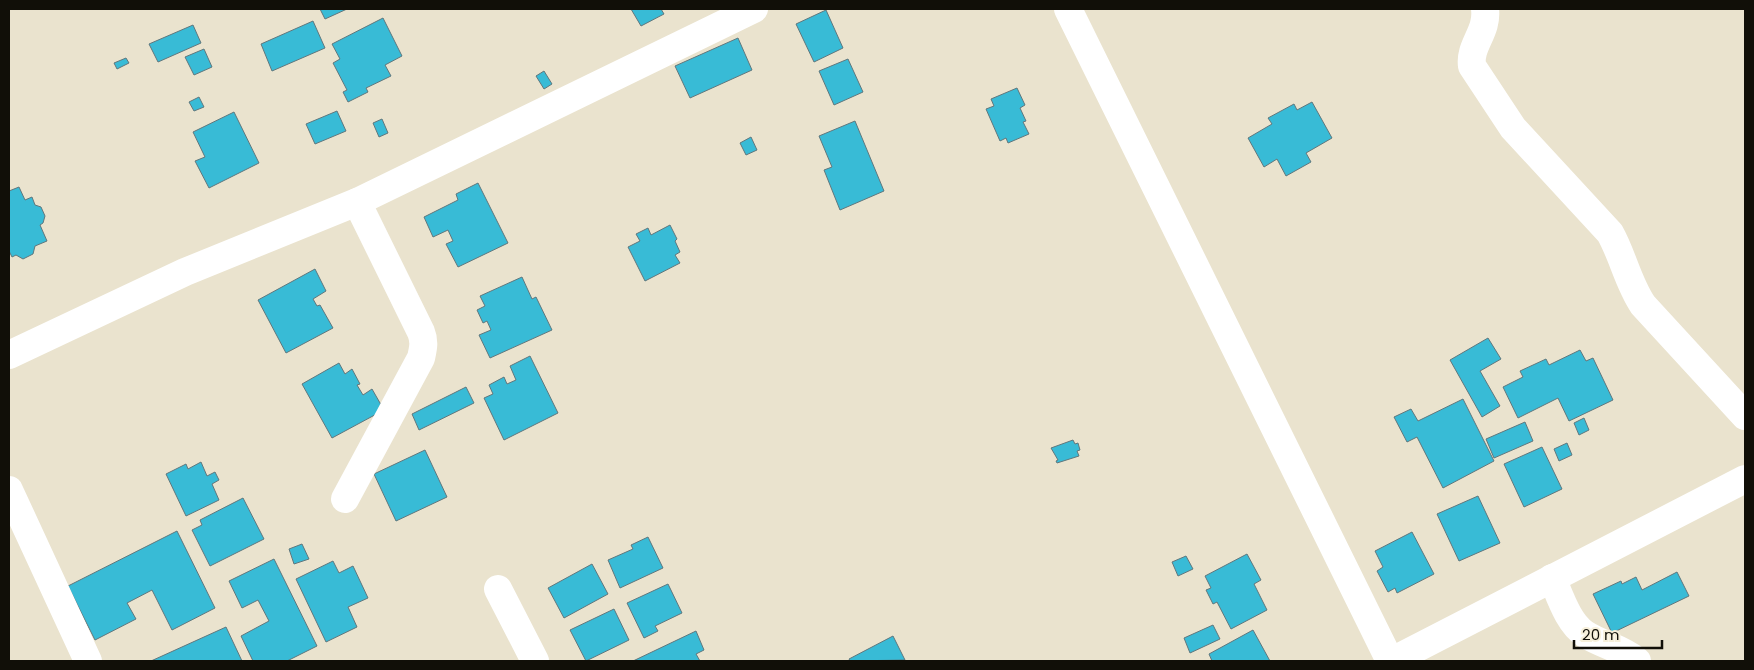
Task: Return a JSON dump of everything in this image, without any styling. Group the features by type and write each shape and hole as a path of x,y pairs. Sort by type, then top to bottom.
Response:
{"street":[{"path":"9,355 185,272 357,202 754,9"},
{"path":"1068,9 1391,661 1745,479"},
{"path":"1485,9 1484,28 1471,57 1472,66 1513,128 1610,233 1616,242 1632,286 1643,305 1745,416"},
{"path":"345,499 421,358 424,348 424,339 421,332 357,202"},
{"path":"9,490 88,661"},
{"path":"1552,578 1569,616 1577,627 1586,635 1630,655 1637,661"},
{"path":"498,589 535,661"}],"building":[{"path":"320,9 347,9 325,19"},
{"path":"631,9 661,9 664,14 641,26"},
{"path":"826,10 843,48 814,62 796,24"},
{"path":"383,18 402,56 385,65 391,76 366,88 368,92 348,102 343,92 347,90 333,63 340,59 332,44"},
{"path":"313,21 325,48 272,71 261,44"},
{"path":"193,25 201,43 158,62 149,44"},
{"path":"738,38 752,70 690,98 675,66"},
{"path":"204,49 212,67 194,75 185,57"},
{"path":"126,58 129,63 117,69 114,63"},
{"path":"848,59 863,92 834,105 819,71"},
{"path":"544,71 552,84 544,89 536,76"},
{"path":"1017,88 1025,105 1020,108 1026,121 1023,122 1029,134 1008,143 1006,138 1000,141 986,109 994,106 991,99"},
{"path":"199,97 204,107 194,111 189,102"},
{"path":"1312,102 1332,138 1306,153 1311,162 1286,176 1277,159 1264,167 1248,138 1272,124 1268,118 1294,104 1297,110"},
{"path":"337,111 346,131 315,144 306,124"},
{"path":"234,112 259,163 209,188 195,161 205,157 193,132"},
{"path":"382,119 388,133 379,137 373,123"},
{"path":"855,121 884,191 840,210 824,170 832,167 819,136"},
{"path":"751,137 757,150 746,155 740,143"},
{"path":"478,183 508,243 458,267 446,244 453,241 448,230 433,237 424,217 458,200 456,194"},
{"path":"19,187 25,200 32,197 35,205 41,207 45,216 43,223 40,225 47,241 35,246 33,254 23,259 16,255 12,257 9,251 9,191"},
{"path":"670,225 677,239 675,241 680,252 675,255 680,263 645,281 628,247 640,241 636,234 648,228 651,235"},
{"path":"315,269 326,291 313,299 317,306 320,305 333,328 286,353 258,300"},
{"path":"522,277 532,299 536,297 552,330 490,358 479,335 491,330 487,321 483,323 477,310 485,306 480,296"},
{"path":"1488,338 1501,359 1480,371 1500,406 1482,417 1450,360"},
{"path":"1580,350 1586,361 1593,358 1613,400 1569,421 1558,398 1518,418 1503,387 1523,377 1520,371 1546,359 1549,365"},
{"path":"530,356 558,413 504,440 484,398 493,394 489,385 504,377 507,384 516,380 510,366"},
{"path":"339,363 345,374 352,369 360,384 357,385 363,395 372,389 384,410 332,438 302,384"},
{"path":"466,387 474,403 419,430 412,414"},
{"path":"1463,399 1494,461 1443,488 1417,437 1407,442 1394,417 1411,409 1418,421"},
{"path":"1584,418 1589,430 1579,435 1574,423"},
{"path":"1525,422 1533,441 1494,458 1486,439"},
{"path":"1073,440 1075,444 1078,443 1080,450 1077,451 1079,456 1057,463 1056,461 1058,460 1051,448"},
{"path":"1567,443 1572,455 1559,461 1554,449"},
{"path":"1542,447 1562,489 1524,507 1504,464"},
{"path":"425,450 447,497 396,521 374,474"},
{"path":"201,462 207,476 215,472 219,480 212,484 219,500 186,516 166,474 186,464 188,469"},
{"path":"1478,496 1500,543 1459,561 1437,514"},
{"path":"243,498 264,539 210,566 192,530 202,525 200,520"},
{"path":"177,531 215,608 172,630 152,590 127,603 136,619 95,640 68,586"},
{"path":"1412,532 1434,574 1397,593 1395,588 1388,592 1377,571 1383,567 1375,551"},
{"path":"648,537 663,568 620,588 608,560 633,549 631,545"},
{"path":"302,544 309,559 294,564 289,549"},
{"path":"1247,554 1261,580 1254,584 1267,610 1231,629 1217,602 1213,604 1206,590 1211,588 1205,576"},
{"path":"1186,556 1193,569 1178,576 1172,562"},
{"path":"274,559 317,646 287,661 253,661 241,636 269,621 258,600 242,608 229,581"},
{"path":"333,561 339,573 353,566 368,598 348,607 357,627 326,642 296,579"},
{"path":"592,564 608,594 564,618 548,588"},
{"path":"1677,572 1689,596 1612,633 1593,594 1621,581 1622,584 1636,577 1642,590"},
{"path":"668,584 682,613 655,626 658,631 644,638 627,603"},
{"path":"614,609 629,640 586,661 570,630"},
{"path":"1213,625 1220,639 1190,653 1184,638"},
{"path":"226,627 242,661 151,661"},
{"path":"1253,630 1270,661 1212,661 1209,654"},
{"path":"696,631 704,650 696,654 700,661 633,661"},
{"path":"893,636 905,660 850,661 849,659"}]}
